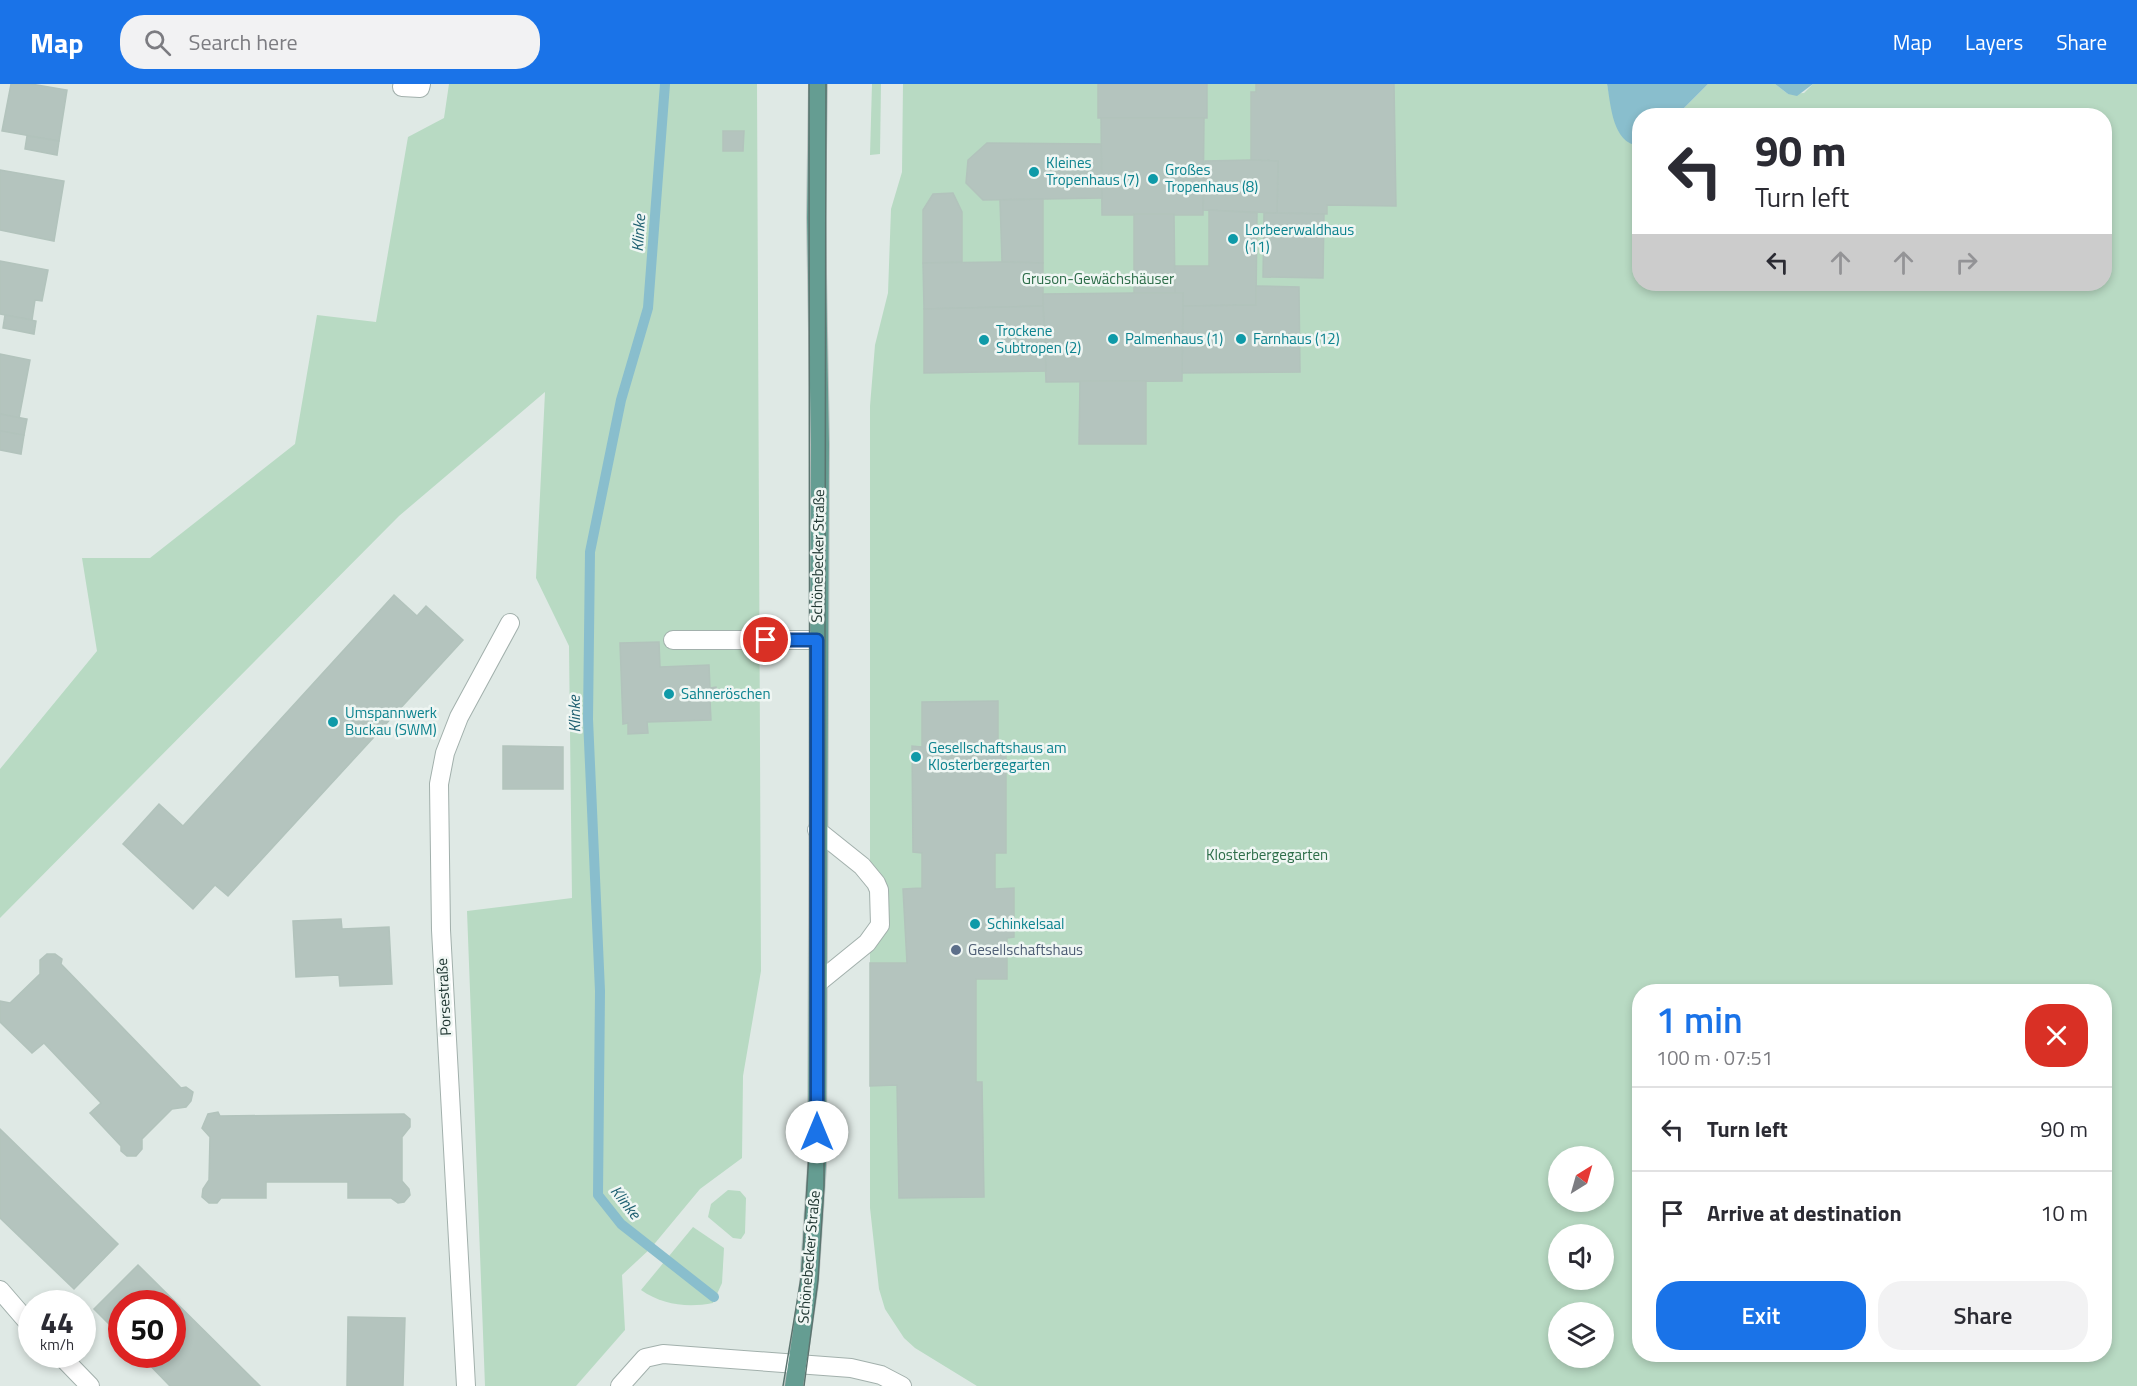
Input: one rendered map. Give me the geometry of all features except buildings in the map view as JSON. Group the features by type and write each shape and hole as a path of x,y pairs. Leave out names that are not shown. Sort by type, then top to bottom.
{"main road":[{"name":"Schönebecker Straße","path":"794,1386 814,1228 819,982 817,640 820,444 816,218 818,84"}],"street":[{"path":"402,87 420,88 421,84"},
{"name":"Porsestraße","path":"466,1386 441,930 439,784 445,753 459,717 510,623"},
{"path":"673,640 817,640"},
{"path":"817,830 862,866 876,883 879,890 880,925 867,943 819,982"},
{"path":"0,1290 18,1311"},
{"path":"620,1386 645,1358 659,1354 866,1370 902,1386"},
{"path":"73,1368 90,1386"}],"green space":[{"path":"449,84 757,84 761,971 743,1076 742,1158 700,1189 651,1248 622,1275 625,1330 576,1386 485,1386 467,911 572,898 569,646 536,578 545,392 399,516 0,918 0,769 97,651 82,558 150,558 295,444 317,315 376,322 408,137 444,118"},
{"path":"872,84 881,84 880,154 870,155"},
{"name":"Klosterbergegarten","path":"903,84 1607,84 1614,116 1632,143 1632,291 2112,291 2112,108 1684,108 1708,84 1775,84 1788,94 1804,93 1813,84 2137,84 2137,1386 977,1386 915,1348 904,1338 885,1309 879,1289 870,1208 870,406 875,345 888,293 891,209 902,172"},
{"path":"728,1190 740,1191 746,1198 745,1233 741,1239 733,1238 708,1217 711,1204"},
{"path":"693,1227 724,1248 722,1283 713,1303 676,1304 658,1299 641,1290"}],"water":[{"path":"1607,84 1708,84 1684,108 1632,108 1632,144 1623,138 1618,131"},
{"path":"1775,84 1813,84 1797,96 1788,94"}],"waterway":[{"name":"Klinke","path":"665,84 648,308 621,400 590,552 588,719 600,991 598,1195 621,1224 714,1297"}],"tram line":[{"path":"783,1386 802,1272 810,1135 809,84"},
{"path":"804,1386 818,1280 824,1186 826,84"}],"place":[{"name":"Kleines Tropenhaus (7)","path":"1034,172"},
{"name":"Großes Tropenhaus (8)","path":"1153,179"},
{"name":"Lorbeerwaldhaus (11)","path":"1233,239"},
{"name":"Palmenhaus (1)","path":"1113,339"},
{"name":"Farnhaus (12)","path":"1241,339"},
{"name":"Trockene Subtropen (2)","path":"984,340"},
{"name":"Sahneröschen","path":"669,694"},
{"name":"Umspannwerk Buckau (SWM)","path":"333,722"},
{"name":"Gesellschaftshaus am Klosterbergegarten","path":"916,757"},
{"name":"Schinkelsaal","path":"975,924"},
{"name":"Gesellschaftshaus","path":"956,950"}],"route":[{"path":"766,640 817,640 819,982 817,1132"}],"park label":[{"name":"Gruson-Gewächshäuser","path":"1098,279"}]}
